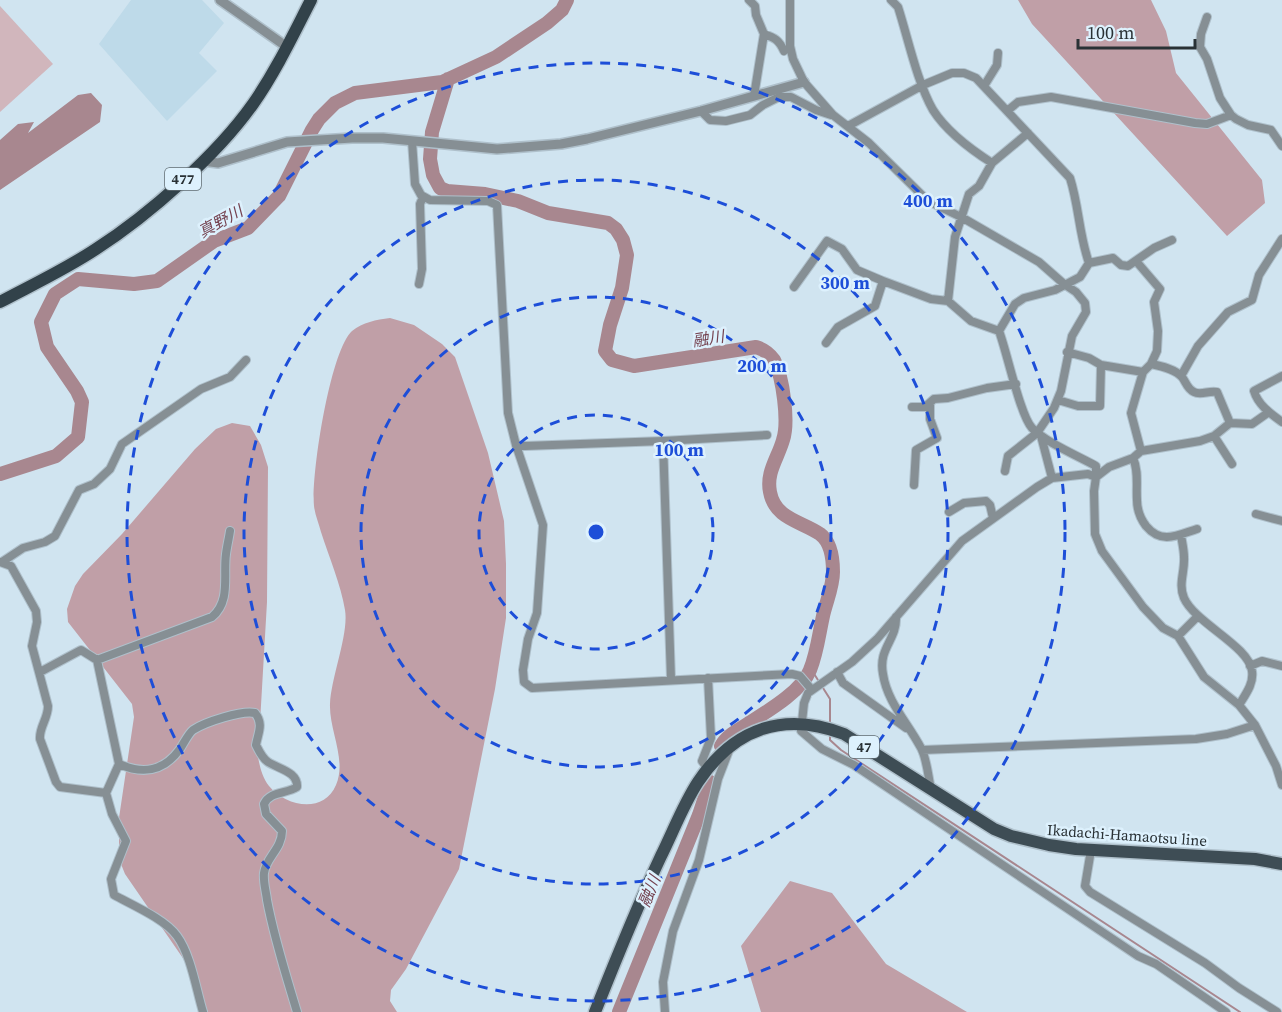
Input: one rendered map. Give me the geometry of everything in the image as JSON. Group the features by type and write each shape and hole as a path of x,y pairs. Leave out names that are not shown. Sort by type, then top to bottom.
{"highway":[{"name":"477","path":"0,302 96,249 152,207 203,160 230,133 254,103 311,0"}],"main road":[{"name":"Ikadachi-Hamaotsu line","path":"596,1012 633,915 697,783 731,747 750,734 778,724 801,723 823,726 844,734 994,829 1011,836 1048,846 1255,859 1282,864"}],"street":[{"path":"220,0 287,47"},
{"path":"749,0 754,6 764,34 754,96"},
{"path":"790,0 790,46 793,59 804,82 833,115 869,143 928,201 1039,261 1076,292 1084,303 1086,312 1072,336 1058,400 1039,435 1008,456 1005,471"},
{"path":"891,0 898,8 933,109 944,124 974,151 992,163"},
{"path":"1207,18 1200,47 1207,59 1220,98 1231,115 1248,125 1271,130 1282,146"},
{"path":"764,34 775,38 783,51"},
{"path":"984,86 997,65 998,53"},
{"path":"848,126 923,85 952,73 964,73 976,78 1070,178 1083,246 1089,262"},
{"path":"203,160 218,163 287,142 352,138 497,148 530,148 587,139 804,82"},
{"path":"700,111 710,120 726,121 750,115 779,97 791,97 816,110 833,115"},
{"path":"1007,111 1018,102 1034,98 1051,98 1207,124 1231,115"},
{"path":"948,301 955,237 969,194 979,186 992,163 1028,133"},
{"path":"412,141 415,184 423,197 430,200 488,201 497,205 508,413 516,445 543,525 537,613 528,639 523,670 524,682 532,688 792,674 800,675 812,690"},
{"path":"419,284 422,268 420,204 423,197"},
{"path":"1181,376 1198,346 1228,312 1252,300 1259,275 1282,239"},
{"path":"1172,240 1154,248 1128,266 1121,265 1113,258 1089,262 1080,277 1055,290 1024,298 1015,304 999,331 1023,412 1030,426 1039,435 1096,466 1095,534 1102,551 1143,607 1163,628 1178,636 1204,676 1239,705 1255,725 1276,766 1282,785"},
{"path":"794,286 827,241 842,249 857,270 931,299 948,301 972,321 999,331"},
{"path":"1136,261 1160,290 1154,302 1158,331 1157,351 1151,364 1143,372 1131,413 1141,451"},
{"path":"826,343 838,327 875,306 883,281"},
{"path":"1067,352 1089,358 1101,365 1143,372"},
{"path":"1,562 23,548 45,542 55,536 79,490 94,484 110,469 122,444 201,389 230,377 246,360"},
{"path":"1151,364 1164,367 1181,376 1191,391 1199,394 1212,390 1217,392 1230,423"},
{"path":"1058,400 1078,406 1100,406 1101,365"},
{"path":"1282,376 1254,391 1256,397 1269,412 1282,422"},
{"path":"912,407 925,406 934,399 1016,384"},
{"path":"914,485 916,450 937,438 930,419 930,403"},
{"path":"1096,477 1109,467 1133,458 1141,451 1200,441 1214,436 1230,423 1252,424 1269,412"},
{"path":"516,445 663,441 767,435"},
{"path":"1039,435 1052,478"},
{"path":"1214,436 1232,464"},
{"path":"663,441 671,680"},
{"path":"1133,458 1137,467 1137,503 1140,516 1156,536 1168,538 1197,529"},
{"path":"1096,477 1088,474 1052,478 962,541 877,639 852,662 808,693 804,703 801,731 822,749 854,765 1138,956 1156,964 1226,1012"},
{"path":"949,512 964,503 986,501 990,505 993,518"},
{"path":"1256,514 1282,521"},
{"path":"97,660 212,617 219,611 225,599 226,555 230,531"},
{"path":"1181,535 1185,559 1181,582 1183,596 1191,610 1227,638 1252,671 1250,687 1239,705"},
{"path":"1,562 10,566 36,611 37,621 32,646 48,706 48,715 40,732 40,739 56,782 60,787 106,793"},
{"path":"1178,636 1198,616"},
{"path":"896,617 897,628 881,660 883,676 890,698 922,750 931,789"},
{"path":"40,672 81,650 97,660 119,764 106,793 112,814 126,841 111,879 114,895 153,917 177,936 191,969 203,1012"},
{"path":"1250,666 1262,661 1282,666"},
{"path":"837,672 843,683 910,731"},
{"path":"708,678 711,738 702,761 708,769"},
{"path":"119,764 138,770 161,766 168,763 192,731 240,712 255,713 260,719 256,745 261,755 266,761 294,776 297,781 297,787 270,796 264,804 266,814 282,831 279,848 264,871 264,883 272,929 297,1012"},
{"path":"922,750 1196,739 1227,734 1255,725"},
{"path":"665,1012 663,982 673,931 699,860 718,779 731,747"},
{"path":"1091,850 1085,886 1090,892 1205,963 1277,1012"}],"shaded area":[{"path":"131,0 202,0 224,23 199,53 217,71 167,121 99,44"},
{"path":"1018,0 1151,0 1166,31 1176,73 1262,180 1265,203 1227,236 1032,24"},
{"path":"0,6 53,64 0,112"},
{"path":"91,93 102,105 100,122 0,190 0,140 18,124 34,122 28,133 78,95"},
{"path":"390,318 414,325 442,344 455,357 488,453 504,521 506,618 495,689 459,869 406,969 391,990 390,1001 397,1012 208,1012 189,967 125,874 119,859 119,818 134,717 132,704 68,622 67,609 75,586 83,574 122,534 195,449 216,429 232,423 250,426 261,445 268,467 267,602 258,757 267,783 285,799 295,803 314,804 330,794 336,785 340,765 330,714 331,693 346,620 341,591 315,509 314,490 319,442 336,362 344,343 352,331 361,325"},
{"path":"790,881 832,893 886,964 967,1012 761,1012 741,946"}],"waterway":[{"name":"真野川","path":"0,474 56,456 78,437 82,402 47,347 41,322 55,294 78,279 134,284 157,281 214,241 248,228 279,196 312,130 319,119 335,103 355,93 442,82 496,57 547,23 562,10 567,0"},
{"name":"融川","path":"448,79 432,132 430,159 433,175 440,188 447,191 485,194 518,201 548,213 608,223 616,229 623,240 627,255 622,288 610,325 605,351 612,360 634,366 756,347 774,360 784,400 785,432 771,472 770,492 777,508 783,514 824,537 831,552 833,578 814,657 806,678 784,700 733,733 721,746"},
{"path":"811,669 830,699 830,726"},
{"path":"830,734 830,740 841,750 1240,1012"},
{"name":"融川","path":"619,1012 699,815 710,782"}]}
